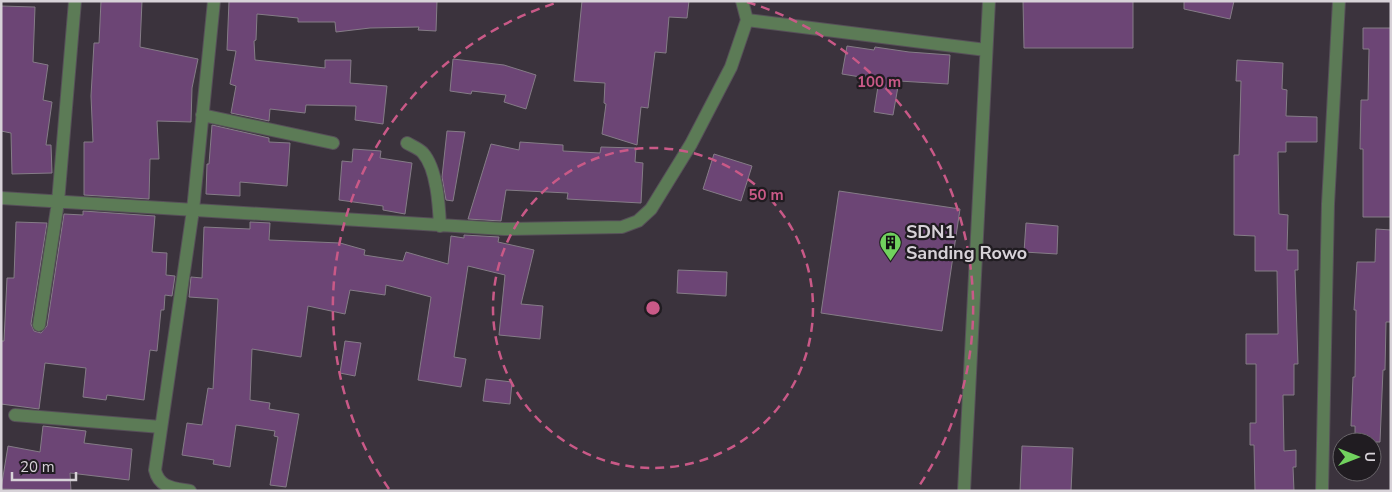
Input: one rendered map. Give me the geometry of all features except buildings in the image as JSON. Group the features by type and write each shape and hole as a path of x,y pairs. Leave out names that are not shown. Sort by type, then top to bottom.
{"street":[{"path":"39,325 58,202 76,1"},
{"path":"190,491 167,486 160,482 155,470 193,210 214,1"},
{"path":"1,198 504,230 622,227 638,221 650,209 691,144 731,67 747,20 742,1"},
{"path":"964,491 989,1"},
{"path":"1322,491 1328,204 1339,1"},
{"path":"747,20 986,50"},
{"path":"202,115 333,143"},
{"path":"407,143 423,152 430,165 439,209 440,226"},
{"path":"15,415 161,428"}],"place":[{"name":"SDN1 Sanding Rowo","path":"890,261"}]}
